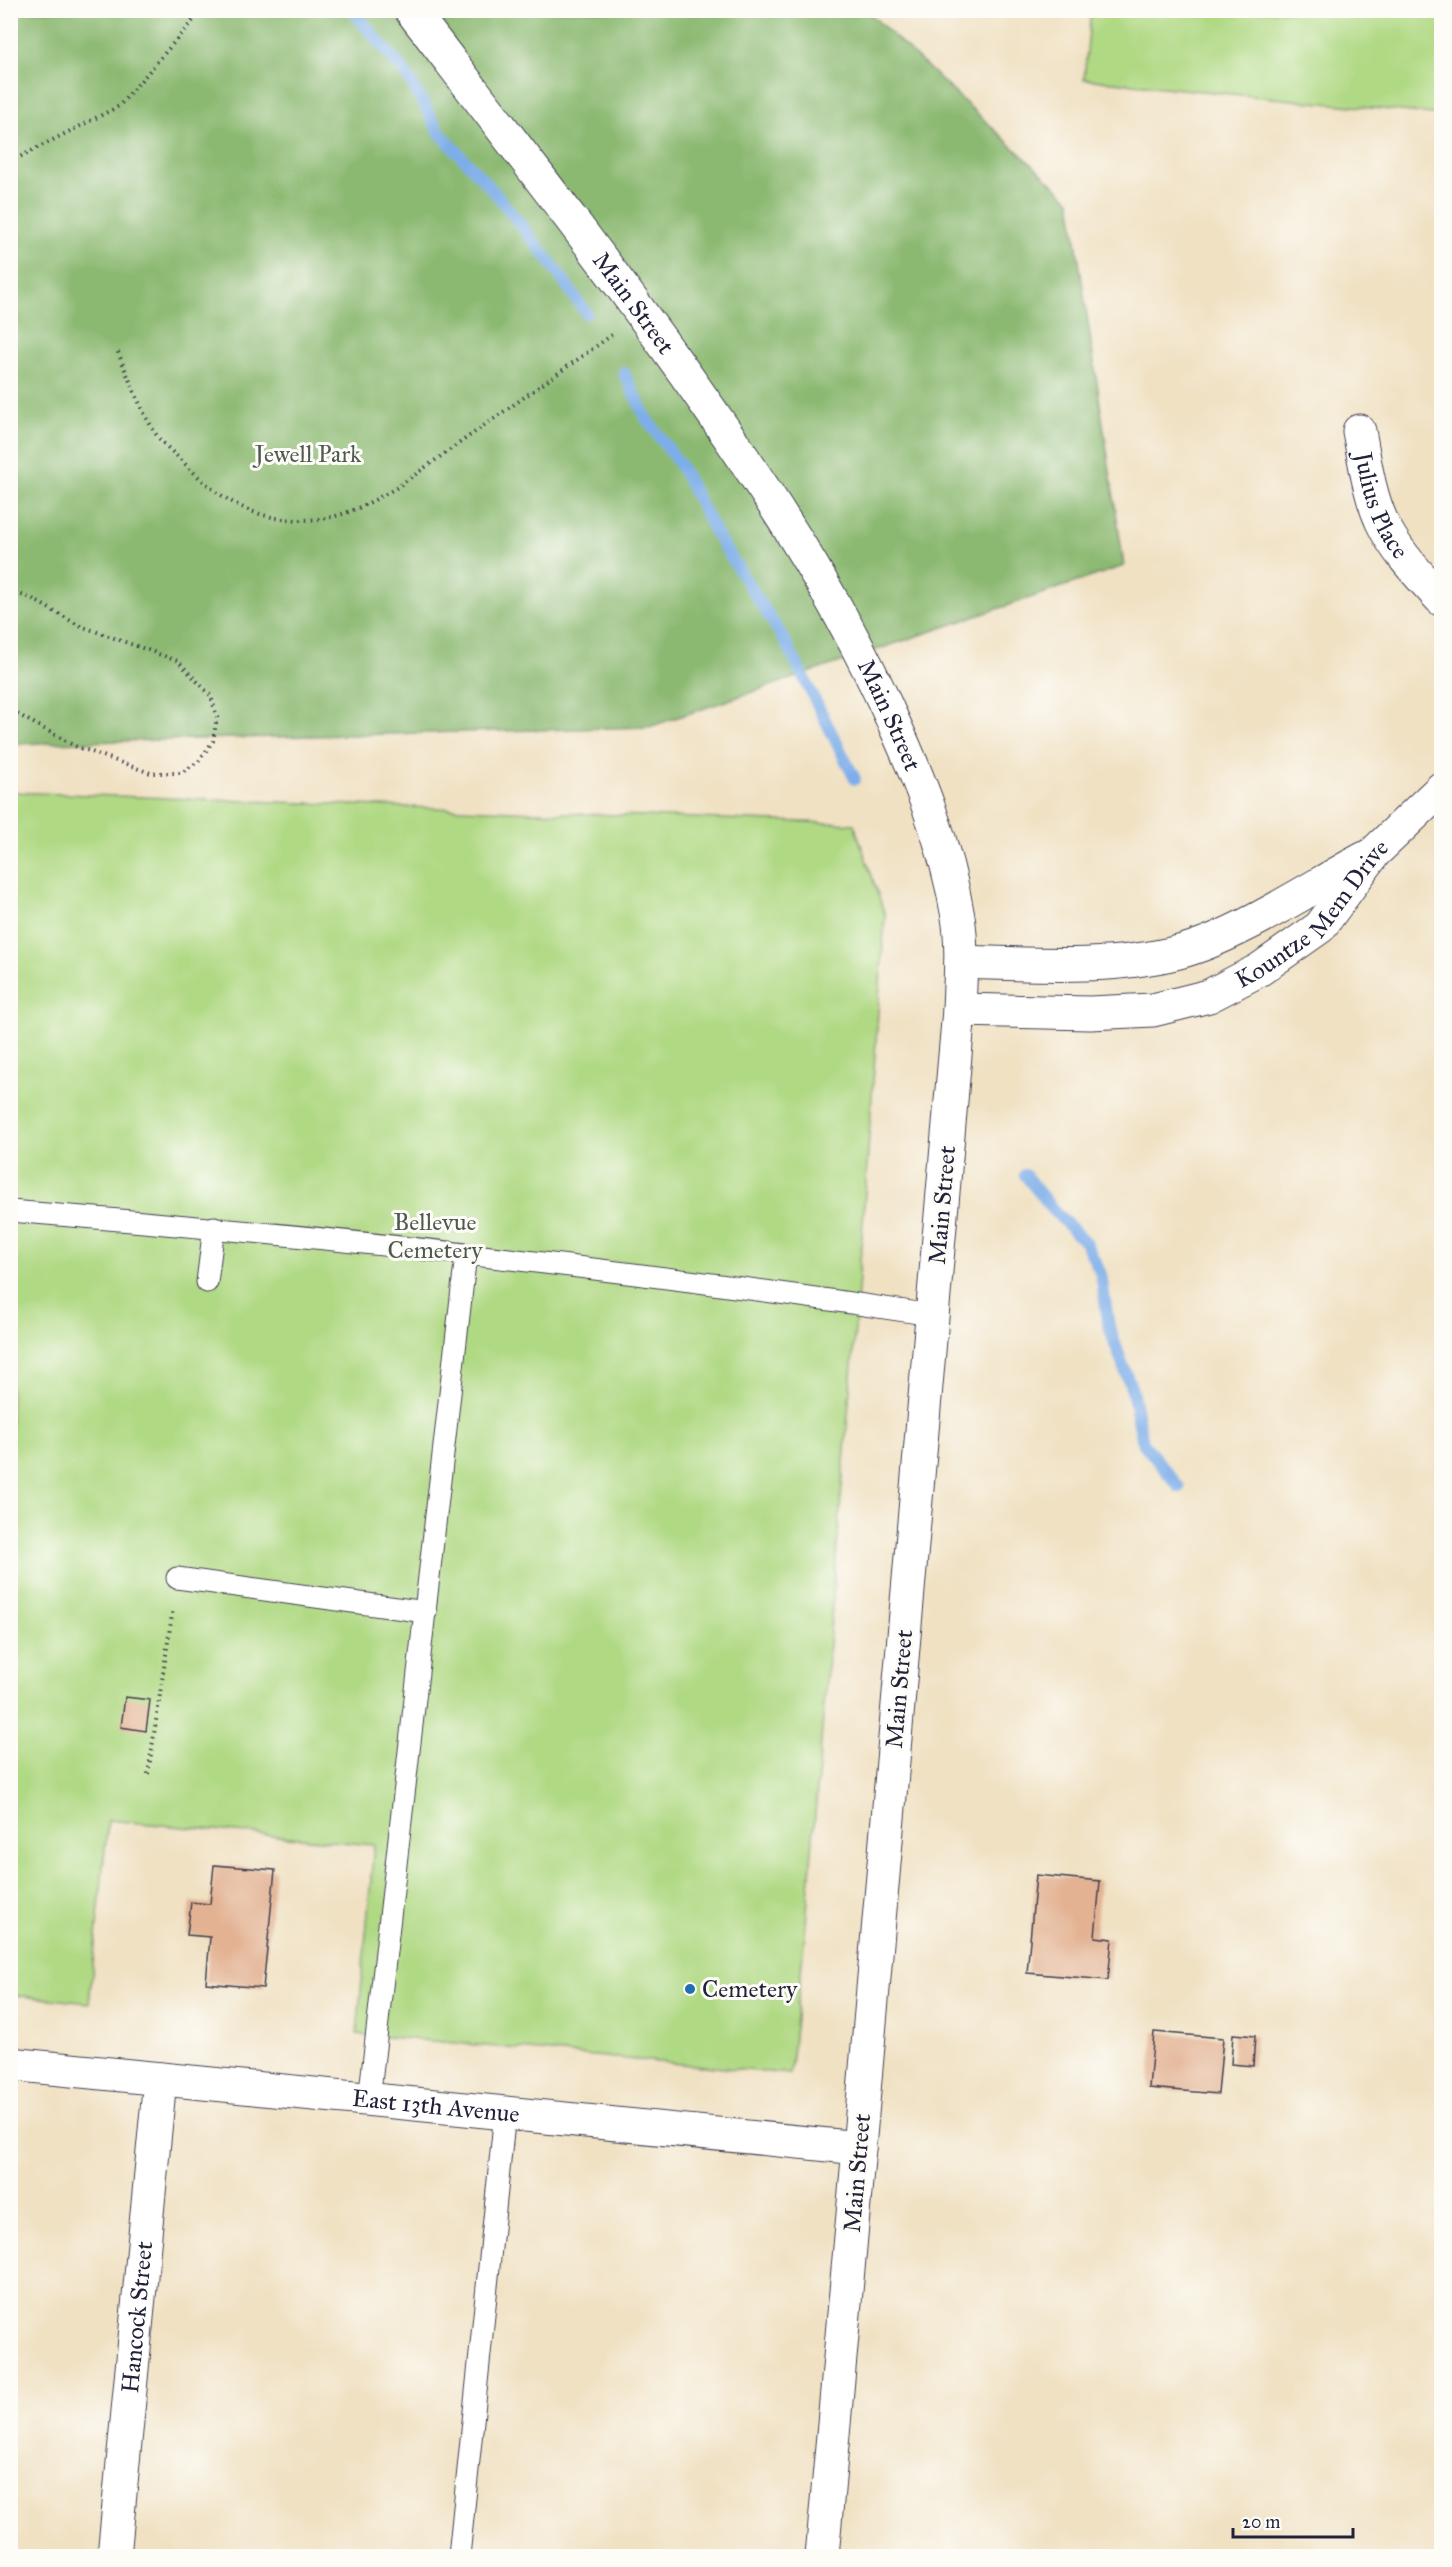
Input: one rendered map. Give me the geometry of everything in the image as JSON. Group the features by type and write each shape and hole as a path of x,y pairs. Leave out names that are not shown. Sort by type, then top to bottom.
{"street":[{"name":"Main Street","path":"411,10 643,315 751,467 790,528 862,653 902,740 946,860 958,919 961,962 959,1010 822,2556"},
{"name":"Julius Place","path":"1359,431 1370,489 1383,522 1404,557 1442,600"},
{"path":"1375,852 1442,788"},
{"name":"Kountze Mem Drive","path":"961,962 1074,965 1137,961 1181,951 1230,931 1375,852"},
{"name":"Kountze Mem Drive","path":"959,1010 1089,1013 1153,1010 1209,996 1259,970 1320,927 1375,852"},
{"name":"East 13th Avenue","path":"10,2064 859,2148"},
{"name":"Hancock Street","path":"114,2556 160,2079"}],"lane":[{"path":"10,1211 214,1227 466,1254 932,1315"},
{"path":"207,1282 214,1227"},
{"path":"369,2100 466,1254"},
{"path":"177,1578 426,1612"},
{"path":"459,2556 505,2113"}],"path":[{"path":"10,162 119,106 202,10"},
{"path":"118,352 135,396 155,434 223,498 253,514 281,520 322,519 362,506 396,488 581,354 643,315"},
{"path":"10,591 30,598 78,625 178,661 211,696 218,717 213,741 199,761 181,773 150,773 75,746 10,710"},
{"path":"148,1774 174,1604"}],"green space":[{"name":"Jewell Park","path":"10,11 867,11 1070,200 1124,566 649,727 11,744"},
{"path":"1091,11 1441,11 1441,115 1084,79"},
{"name":"Bellevue Cemetery","path":"11,792 854,824 885,915 857,1304 806,1923 790,2074 357,2034 374,1845 108,1820 89,2003 11,1995"}],"building":[{"path":"125,1697 150,1700 146,1731 121,1727"},
{"path":"214,1865 275,1870 263,1988 206,1983 210,1937 187,1935 191,1902 210,1904"},
{"path":"1036,1875 1100,1881 1095,1937 1112,1939 1108,1980 1027,1973"},
{"path":"1154,2032 1223,2038 1218,2094 1149,2088"},
{"path":"1233,2034 1255,2036 1253,2066 1231,2064"}],"waterway":[{"path":"352,10 407,75 440,133 497,195 551,263 586,313"},
{"path":"624,373 646,418 680,465 716,534 785,641 855,779"},
{"path":"1025,1175 1055,1212 1086,1243 1101,1274 1109,1327 1132,1390 1143,1443 1179,1487"}],"place":[{"name":"Cemetery","path":"690,1989"}]}
